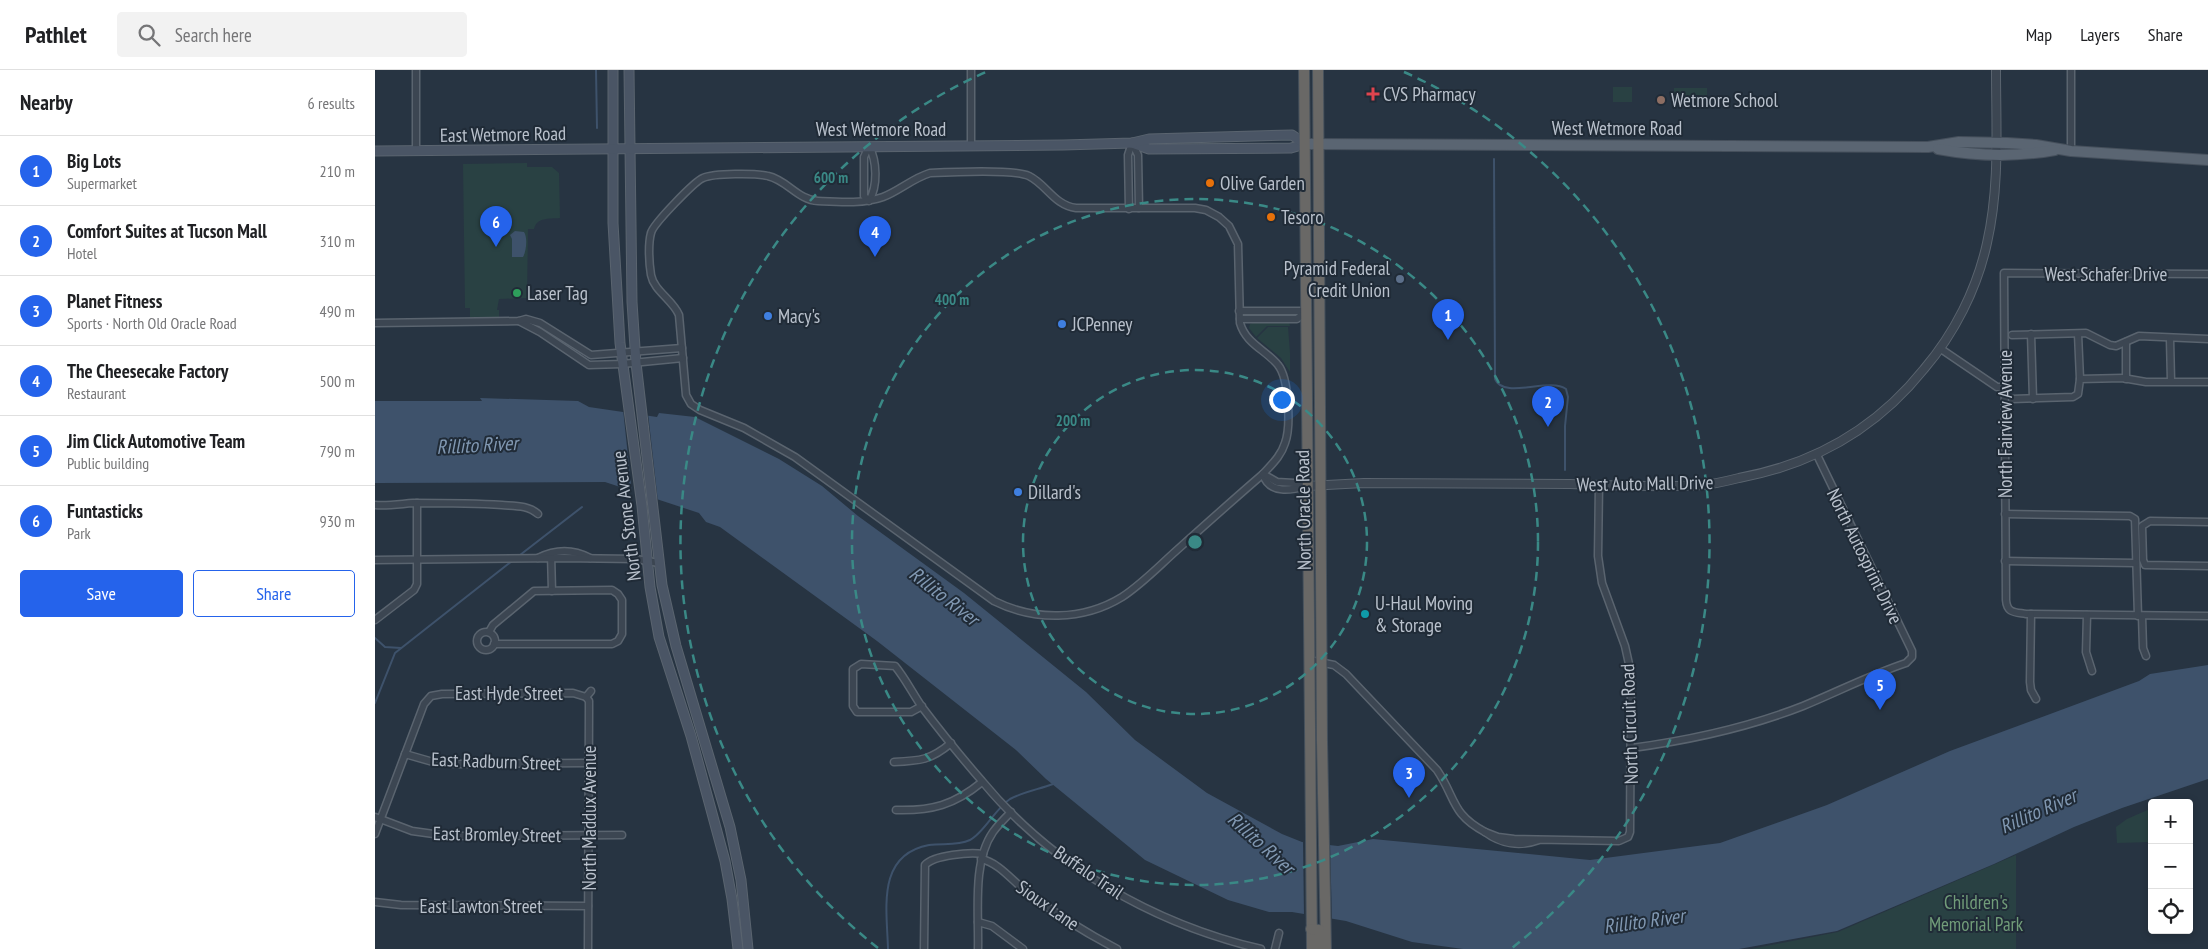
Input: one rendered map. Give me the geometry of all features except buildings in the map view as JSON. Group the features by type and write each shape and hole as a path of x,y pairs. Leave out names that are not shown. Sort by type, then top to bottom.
{"highway":[{"name":"North Oracle Road","path":"1304,70 1312,949"},
{"name":"North Oracle Road","path":"1318,70 1326,949"},
{"path":"1309,738 1316,750 1318,806 1324,810"},
{"path":"1311,925 1319,930 1319,949"}],"main road":[{"name":"North Stone Avenue","path":"613,70 614,242 621,352 642,506 647,560 659,636 691,736 725,861 738,949"},
{"name":"North Stone Avenue","path":"629,70 631,274 635,350 659,563 665,604 676,646 731,828 741,880 748,949"},
{"name":"West Wetmore Road","path":"631,149 1132,143 1149,139 1292,135 1305,144 1928,147 1959,142 1997,142 2036,145 2066,150 2208,160"},
{"name":"West Wetmore Road","path":"1928,147 1959,153 1997,154 2033,154 2066,150"},
{"name":"East Wetmore Road","path":"375,151 631,149"}],"street":[{"path":"416,151 417,70"},
{"path":"971,70 971,146"},
{"path":"1996,70 1997,154"},
{"path":"2066,150 2071,70"},
{"path":"1132,143 1138,155 1139,208"},
{"path":"1129,209 1128,155 1132,143"},
{"path":"869,146 865,157 864,196 869,201"},
{"path":"869,146 874,156 874,192 869,201"},
{"name":"West Auto Mall Drive","path":"1263,474 1268,484 1276,489 1294,489 1321,484 1371,483 1705,485 1761,474 1817,455 1853,435 1887,409 1913,383 1941,349 1963,309 1987,245 1997,185 1997,154"},
{"path":"930,173 1013,173 1031,177 1059,202 1071,208 1139,208 1201,209 1215,214 1232,231 1238,247 1240,319 1245,335 1280,367 1287,385 1287,432 1285,443 1278,458 1263,474 1146,579 1122,597 1096,609 1068,616 1031,614 1013,609 987,597 808,466 770,442 731,422 697,408 686,395 680,320 677,310 652,277 651,237 655,225 698,181 712,176 767,176 778,180 809,200 869,201 894,192 921,175 930,173"},
{"name":"West Schafer Drive","path":"2004,273 2208,274"},
{"name":"North Fairview Avenue","path":"2004,273 2005,600 2011,612 2031,614"},
{"path":"1239,311 1306,311"},
{"path":"1240,319 1297,318 1306,311"},
{"path":"375,323 519,321 526,319 540,322 591,355 635,350 682,348"},
{"path":"519,321 540,332 589,365 683,358"},
{"path":"2012,334 2091,334 2110,345 2116,346 2139,336 2171,339 2208,339"},
{"path":"2031,334 2033,399"},
{"path":"2013,399 2073,397 2078,394 2080,379 2078,334"},
{"path":"2171,339 2171,381"},
{"path":"2125,379 2126,342"},
{"path":"1941,349 1997,387 2004,387"},
{"path":"2080,379 2208,382"},
{"name":"North Autosprint Drive","path":"1632,748 1677,742 1737,729 1804,706 1906,663 1912,657 1912,651 1817,455"},
{"name":"North Circuit Road","path":"1323,662 1334,665 1346,674 1437,770 1446,782 1455,806 1463,818 1485,832 1498,837 1539,840 1619,841 1628,837 1630,832 1632,748 1631,672 1625,646 1602,583 1598,556 1599,485"},
{"path":"375,505 471,503 532,509 538,514"},
{"path":"375,620 413,590 417,584 417,504"},
{"path":"2005,514 2130,516 2135,519 2140,616 2143,648 2146,656"},
{"path":"2208,522 2150,521 2142,526 2143,560 2145,565 2208,566"},
{"path":"375,560 534,558 578,552 591,559 647,560 659,563"},
{"path":"551,555 552,590"},
{"path":"2005,561 2136,563"},
{"path":"612,590 622,600 622,634 618,641 612,644 494,644 486,650 478,646 477,640 479,634 489,632 493,625 534,591 612,590"},
{"path":"2035,699 2030,682 2031,614 2208,616"},
{"path":"2087,615 2087,652 2092,672"},
{"path":"489,632 494,637 494,644"},
{"path":"1309,660 1323,662"},
{"name":"Buffalo Trail","path":"922,706 914,711 905,712 857,712 853,706 853,669 861,664 895,666 922,706 982,782 1009,811 1066,860 1128,899 1192,928 1261,949"},
{"path":"586,697 591,691"},
{"name":"East Hyde Street","path":"405,754 424,704 431,696 443,694 573,693 586,697"},
{"name":"North Maddux Avenue","path":"586,697 589,705 588,949"},
{"path":"894,762 925,760 940,753 951,743"},
{"path":"375,834 378,818 405,754"},
{"name":"East Radburn Street","path":"405,754 433,762 457,764 589,763"},
{"path":"896,810 923,810 947,804 967,794 982,782"},
{"path":"978,949 982,856 992,833 1009,811"},
{"name":"East Bromley Street","path":"378,818 412,830 448,836 622,835"},
{"path":"924,949 925,865 933,859 972,852 982,856"},
{"name":"Sioux Lane","path":"982,856 1028,893 1070,922 1117,949"},
{"name":"East Lawton Street","path":"375,902 401,905 588,906"},
{"path":"979,922 992,926 1023,949"},
{"path":"1275,949 1279,933"}],"green space":[{"path":"1613,87 1632,87 1632,102 1613,102"},
{"path":"1674,88 1707,88 1707,103 1674,102"},
{"path":"527,163 527,167 552,167 559,173 560,218 538,222 534,229 528,229 527,298 499,299 497,310 499,310 499,317 470,317 470,308 465,308 463,164"},
{"path":"1256,322 1289,322 1290,326 1267,326 1256,337 1249,328 1250,324"},
{"path":"1268,327 1288,327 1290,372 1281,358 1257,338"},
{"path":"2148,810 2148,842 2117,843 2116,827 2127,819"},
{"name":"Children's Memorial Park","path":"2016,855 2016,949 1751,949 1838,932"}],"water":[{"path":"515,231 524,232 526,238 523,257 512,257 512,239 510,235"},
{"name":"Rillito River","path":"480,398 578,401 589,407 657,417 659,413 695,417 779,459 822,486 858,516 964,593 1086,692 1135,740 1207,793 1282,834 1302,842 1338,846 1373,839 1590,860 1720,843 1827,805 1950,751 2139,681 2150,674 2208,665 2208,779 2122,808 2074,827 1994,864 1837,931 1739,949 1463,949 1412,942 1346,921 1292,912 1269,912 1228,900 1145,860 1046,779 1016,750 877,641 720,527 706,522 699,513 605,482 375,483 375,401 482,401"}],"pier":[{"path":"623,409 648,413 658,502 632,494"},
{"path":"1303,840 1330,843 1332,921 1304,917"}],"waterway":[{"path":"596,70 597,128"},
{"path":"1494,159 1495,379 1500,385 1508,388 1549,385 1566,389 1568,397 1565,426 1565,470"},
{"path":"520,555 582,507"},
{"path":"375,703 395,653 512,561"},
{"path":"375,638 385,647 401,648"},
{"path":"888,949 888,886 892,872 900,860 912,851 929,845 955,844 970,840 980,832 1010,799 1053,784"}],"place":[{"name":"CVS Pharmacy","path":"1373,94"},
{"name":"Wetmore School","path":"1661,100"},
{"name":"Olive Garden","path":"1210,183"},
{"name":"Tesoro","path":"1271,217"},
{"name":"Funtasticks","path":"496,247"},
{"name":"The Cheesecake Factory","path":"875,257"},
{"name":"Pyramid Federal Credit Union","path":"1400,279"},
{"name":"Laser Tag","path":"517,293"},
{"name":"Macy's","path":"768,316"},
{"name":"JCPenney","path":"1062,324"},
{"name":"Big Lots","path":"1448,340"},
{"name":"Comfort Suites at Tucson Mall","path":"1548,427"},
{"name":"Dillard's","path":"1018,492"},
{"name":"U-Haul Moving & Storage","path":"1365,614"},
{"name":"Jim Click Automotive Team","path":"1880,710"},
{"name":"Planet Fitness","path":"1409,798"}]}
